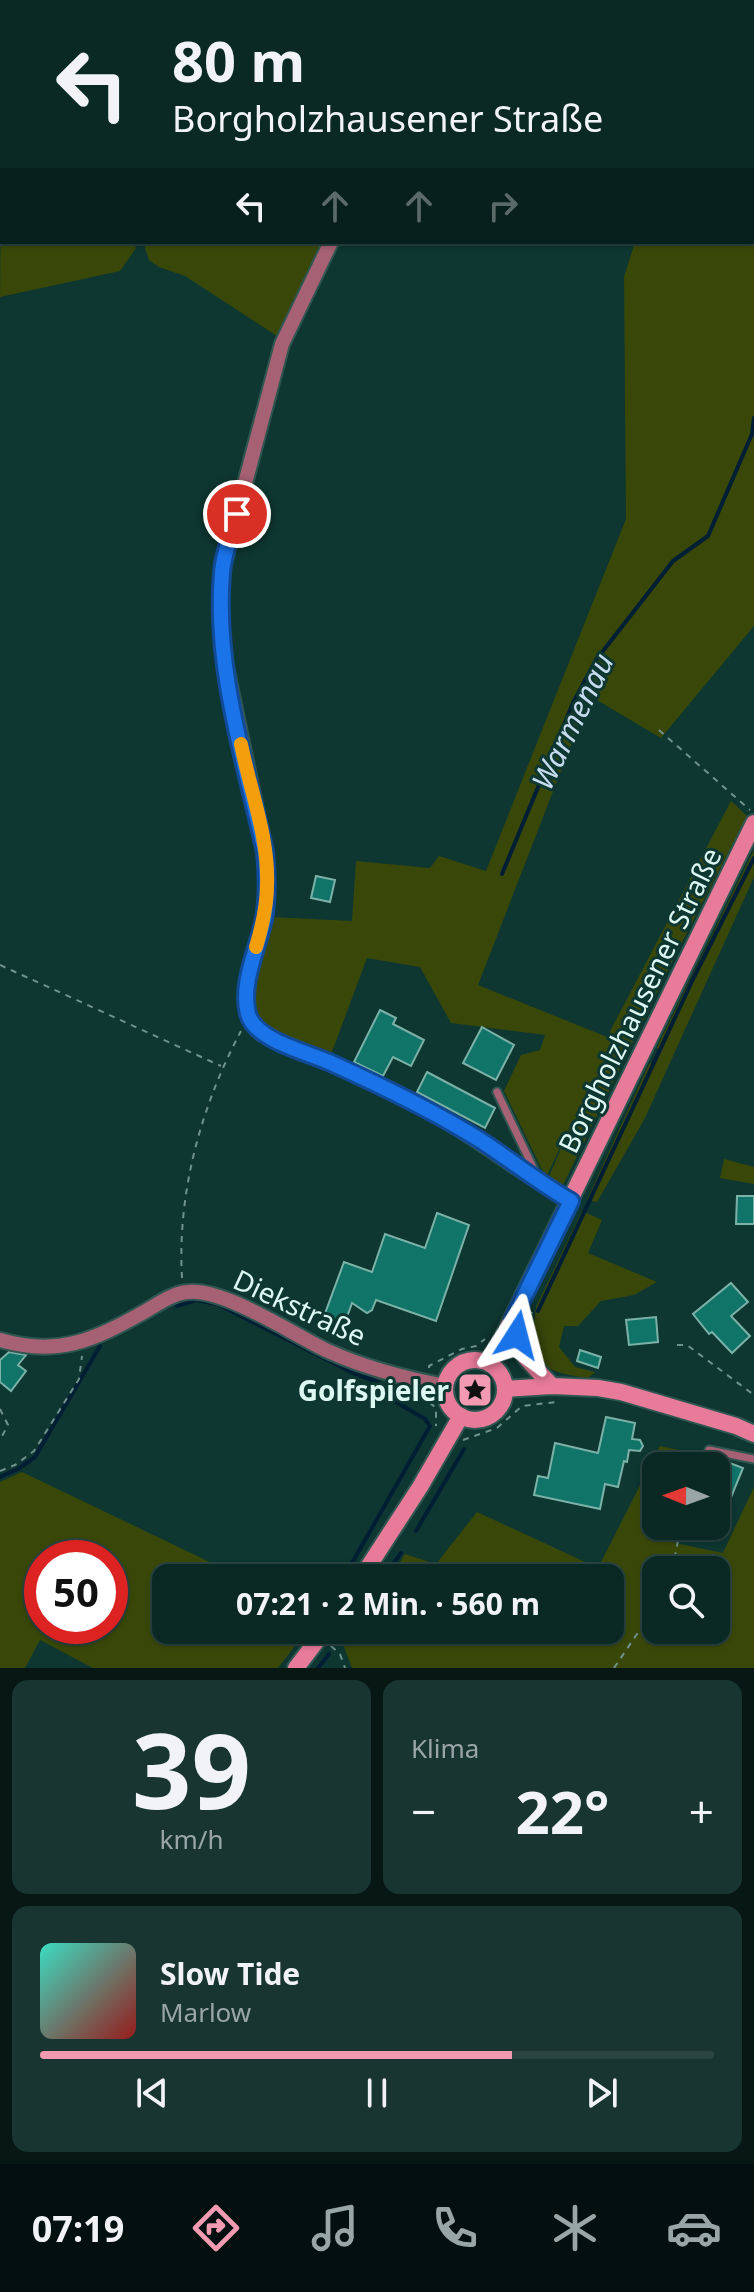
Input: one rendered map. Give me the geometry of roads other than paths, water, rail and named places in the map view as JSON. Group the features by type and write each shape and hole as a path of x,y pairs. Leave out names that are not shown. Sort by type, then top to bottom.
{"main road":[{"name":"Borgholzhausener Straße","path":"490,1364 678,973 754,823"},
{"path":"513,1319 526,1358 552,1386"},
{"path":"471,1360 490,1364 497,1370 505,1389 501,1404 491,1415 476,1420 461,1416 448,1404 445,1386 448,1376 461,1363 471,1360"},
{"path":"505,1389 552,1386 621,1392 754,1434"},
{"path":"371,1564 461,1416"},
{"path":"296,1668 315,1644"}],"street":[{"name":"Borgholzhausener Straße","path":"330,244 282,344 222,570 220,613 224,657 265,852 267,884 264,916 246,999 250,1022 262,1034 426,1109 480,1140 541,1184 571,1201"},
{"name":"Diekstraße","path":"0,1340 44,1348 81,1343 185,1292 221,1296 329,1351 369,1367 445,1386"}],"lane":[{"path":"497,1092 541,1184"},
{"path":"709,1450 754,1459"}],"waterway":[{"name":"Warmenau","path":"502,874 573,703 596,660 673,561 708,536 752,434 754,418"},
{"path":"538,1311 694,977 754,858"},
{"path":"177,1306 196,1300 217,1304 353,1373 378,1382 379,1392 425,1419 430,1426 351,1564"},
{"path":"0,1477 35,1457 100,1346"},
{"path":"416,1531 464,1449"},
{"path":"393,1564 401,1553"},
{"path":"318,1668 329,1654"}],"place":[{"name":"Golfspieler","path":"475,1390"}]}
